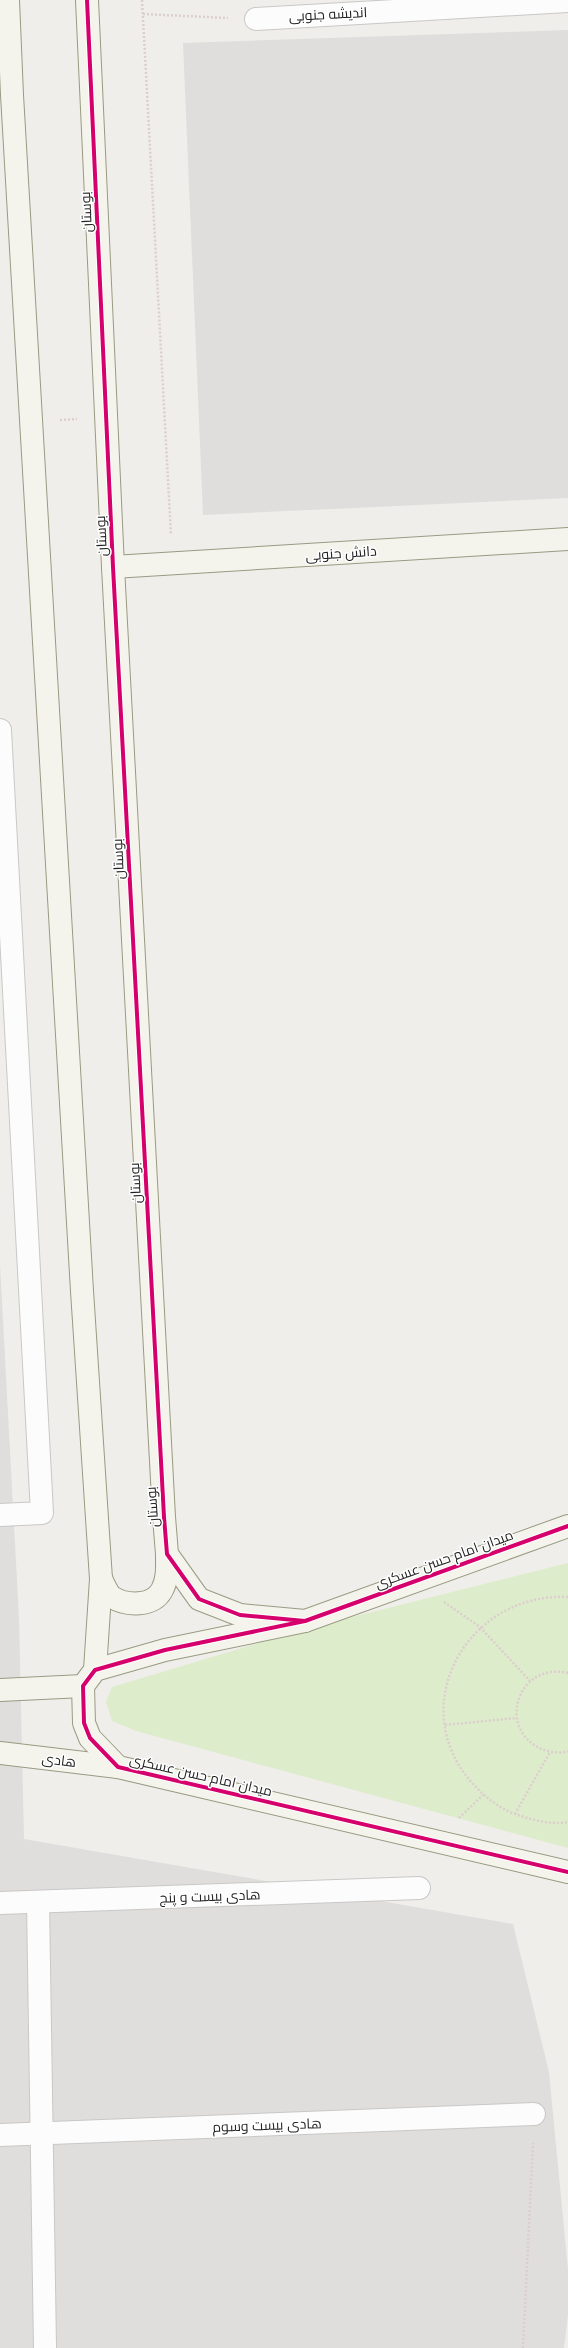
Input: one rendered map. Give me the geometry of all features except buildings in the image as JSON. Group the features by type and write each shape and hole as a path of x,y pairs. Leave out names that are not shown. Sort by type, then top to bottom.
{"street":[{"path":"0,1690 89,1678 101,1579 63,980 12,111 8,0"},
{"name":"بوستان","path":"87,0 113,567 167,1554 167,1576 161,1592 144,1603 127,1604 111,1596 101,1579"},
{"name":"اندیشه جنوبی","path":"256,18 568,1"},
{"name":"دانش جنوبی","path":"113,567 568,539"},
{"path":"0,730 42,1513 0,1515"},
{"name":"میدان امام حسن عسکری","path":"568,1526 305,1621 164,1650 89,1678 84,1723 90,1738 118,1767 568,1872"},
{"path":"167,1554 199,1599 240,1615 305,1621"},
{"name":"هادی","path":"0,1753 118,1767"},
{"name":"هادی بیست و پنج","path":"0,1903 419,1888"},
{"path":"38,1902 45,2348"},
{"name":"هادی بیست وسوم","path":"0,2135 534,2114"}],"path":[{"path":"142,0 172,564"},
{"path":"143,14 256,18"},
{"path":"415,1581 480,1627 530,1681"},
{"path":"568,1597 543,1597 520,1602 498,1612 480,1627 462,1648 450,1672 444,1698 445,1725 452,1751 465,1775 483,1794 506,1811 532,1820 560,1823 568,1822"},
{"path":"568,1672 553,1671 541,1674 530,1681 521,1692 517,1705 516,1718 523,1734 534,1746 550,1752 568,1751"},
{"path":"445,1725 516,1718"},
{"path":"515,1814 550,1752"},
{"path":"523,2348 534,2114"}],"shaded area":[{"path":"568,30 568,498 203,515 183,43"},
{"path":"0,1265 19,1618 24,1839 513,1924 549,2072 568,2270 568,2314 564,2348 0,2348"}],"green space":[{"path":"568,1563 568,1848 136,1731 112,1721 106,1702 112,1687 308,1628"}],"cycle path":[{"path":"87,0 113,567 167,1554 199,1599 240,1615 305,1621"},
{"path":"568,1526 305,1621 165,1650 95,1670 83,1686 84,1723 90,1738 118,1767 568,1872"}]}
